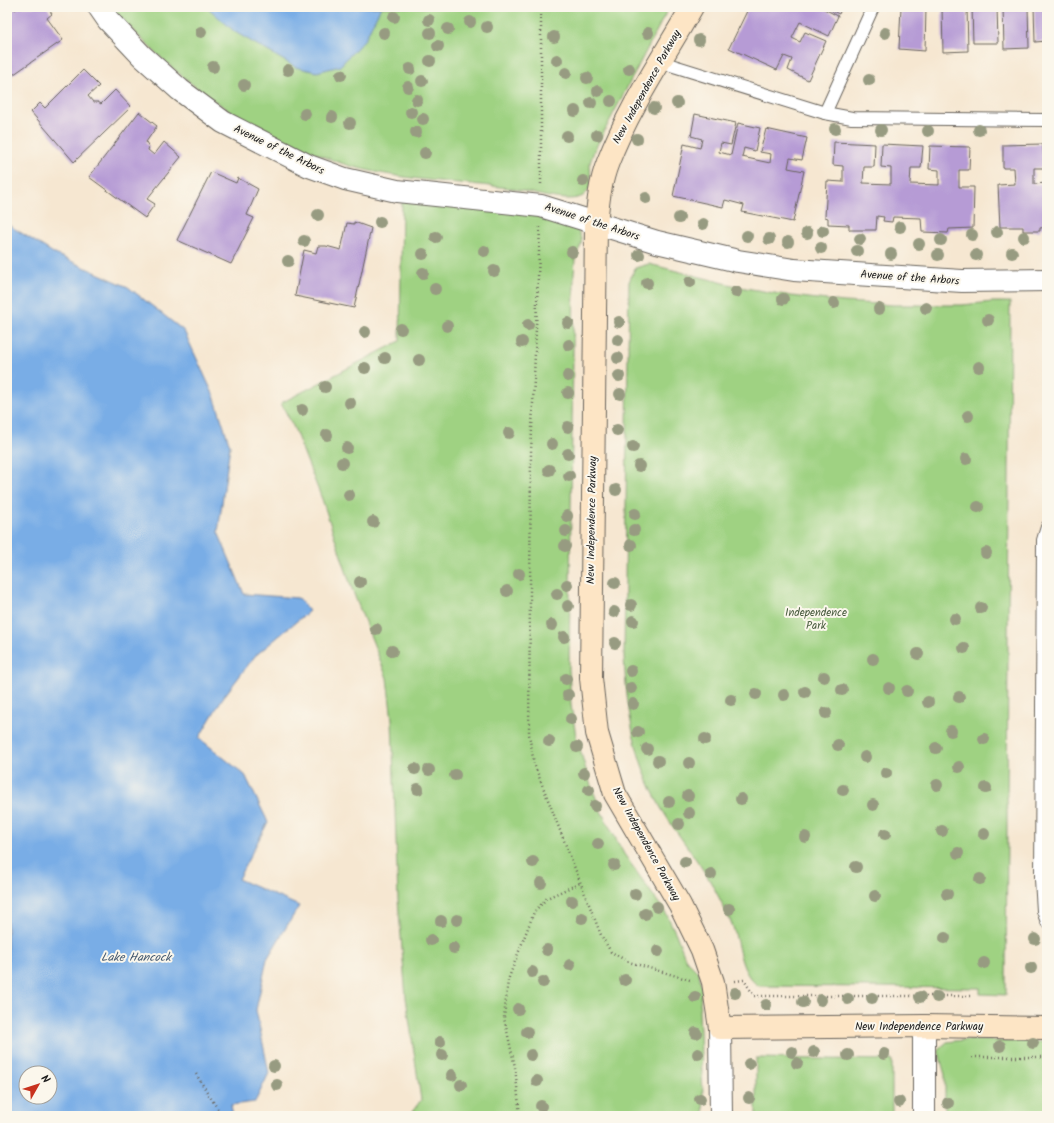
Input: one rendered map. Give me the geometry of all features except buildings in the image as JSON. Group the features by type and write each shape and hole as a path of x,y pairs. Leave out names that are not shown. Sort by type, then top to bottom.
{"street":[{"name":"Avenue of the Arbors","path":"99,7 108,20 142,56 186,95 223,122 309,166 345,179 397,191 541,206 665,244 738,261 794,270 962,281 1047,280"},
{"name":"New Independence Parkway","path":"692,7 627,121 608,162 600,190 596,224 591,678 597,733 615,794 680,905 702,950 713,982 720,1028 720,1116"},
{"name":"New Independence Parkway","path":"720,1028 924,1026 1047,1028"},
{"path":"924,1026 924,1116"}],"lane":[{"path":"825,113 873,7"},
{"path":"661,62 825,113 852,118 1047,120"},
{"path":"1047,527 1043,540 1041,879 1043,911 1047,922"}],"path":[{"path":"541,7 541,206 530,453 529,734 534,764 601,935 611,952 629,962 700,983 744,980 754,996 974,996"},
{"path":"520,1116 515,1067 504,1018 508,980 534,912 547,898 580,883"},
{"path":"972,1057 1047,1057"},
{"path":"196,1074 222,1116"}],"green space":[{"path":"111,7 669,7 594,151 590,163 591,187 583,196 567,199 509,188 417,179 380,173 329,159 310,151 252,124 226,109 202,92 156,53"},
{"path":"402,200 525,212 577,229 582,240 575,258 574,273 569,669 571,705 576,736 589,780 601,811 624,854 667,915 686,960 699,973 702,990 699,1011 704,1116 409,1116 421,1100 406,998 398,900 392,720 387,678 352,589 322,499 294,428 281,403 400,341"},
{"name":"Independence Park","path":"649,264 740,287 791,296 844,302 893,305 962,305 1010,302 1006,995 980,994 980,988 759,986 752,980 743,965 731,922 713,887 702,867 666,817 652,790 638,753 630,716 624,657 629,282 635,268"},
{"path":"963,1040 1047,1042 1047,1116 945,1116 945,1075 938,1050 947,1042"},
{"path":"756,1058 892,1060 892,1116 756,1116"}],"water":[{"path":"207,7 381,7 365,39 340,66 317,72 295,67 235,32"},
{"name":"Lake Hancock","path":"7,224 55,254 128,287 184,331 214,396 230,446 218,532 244,594 298,598 309,611 255,656 222,699 199,738 245,775 268,822 238,879 299,906 267,959 256,1010 269,1073 255,1102 231,1105 233,1116 7,1116"}]}
